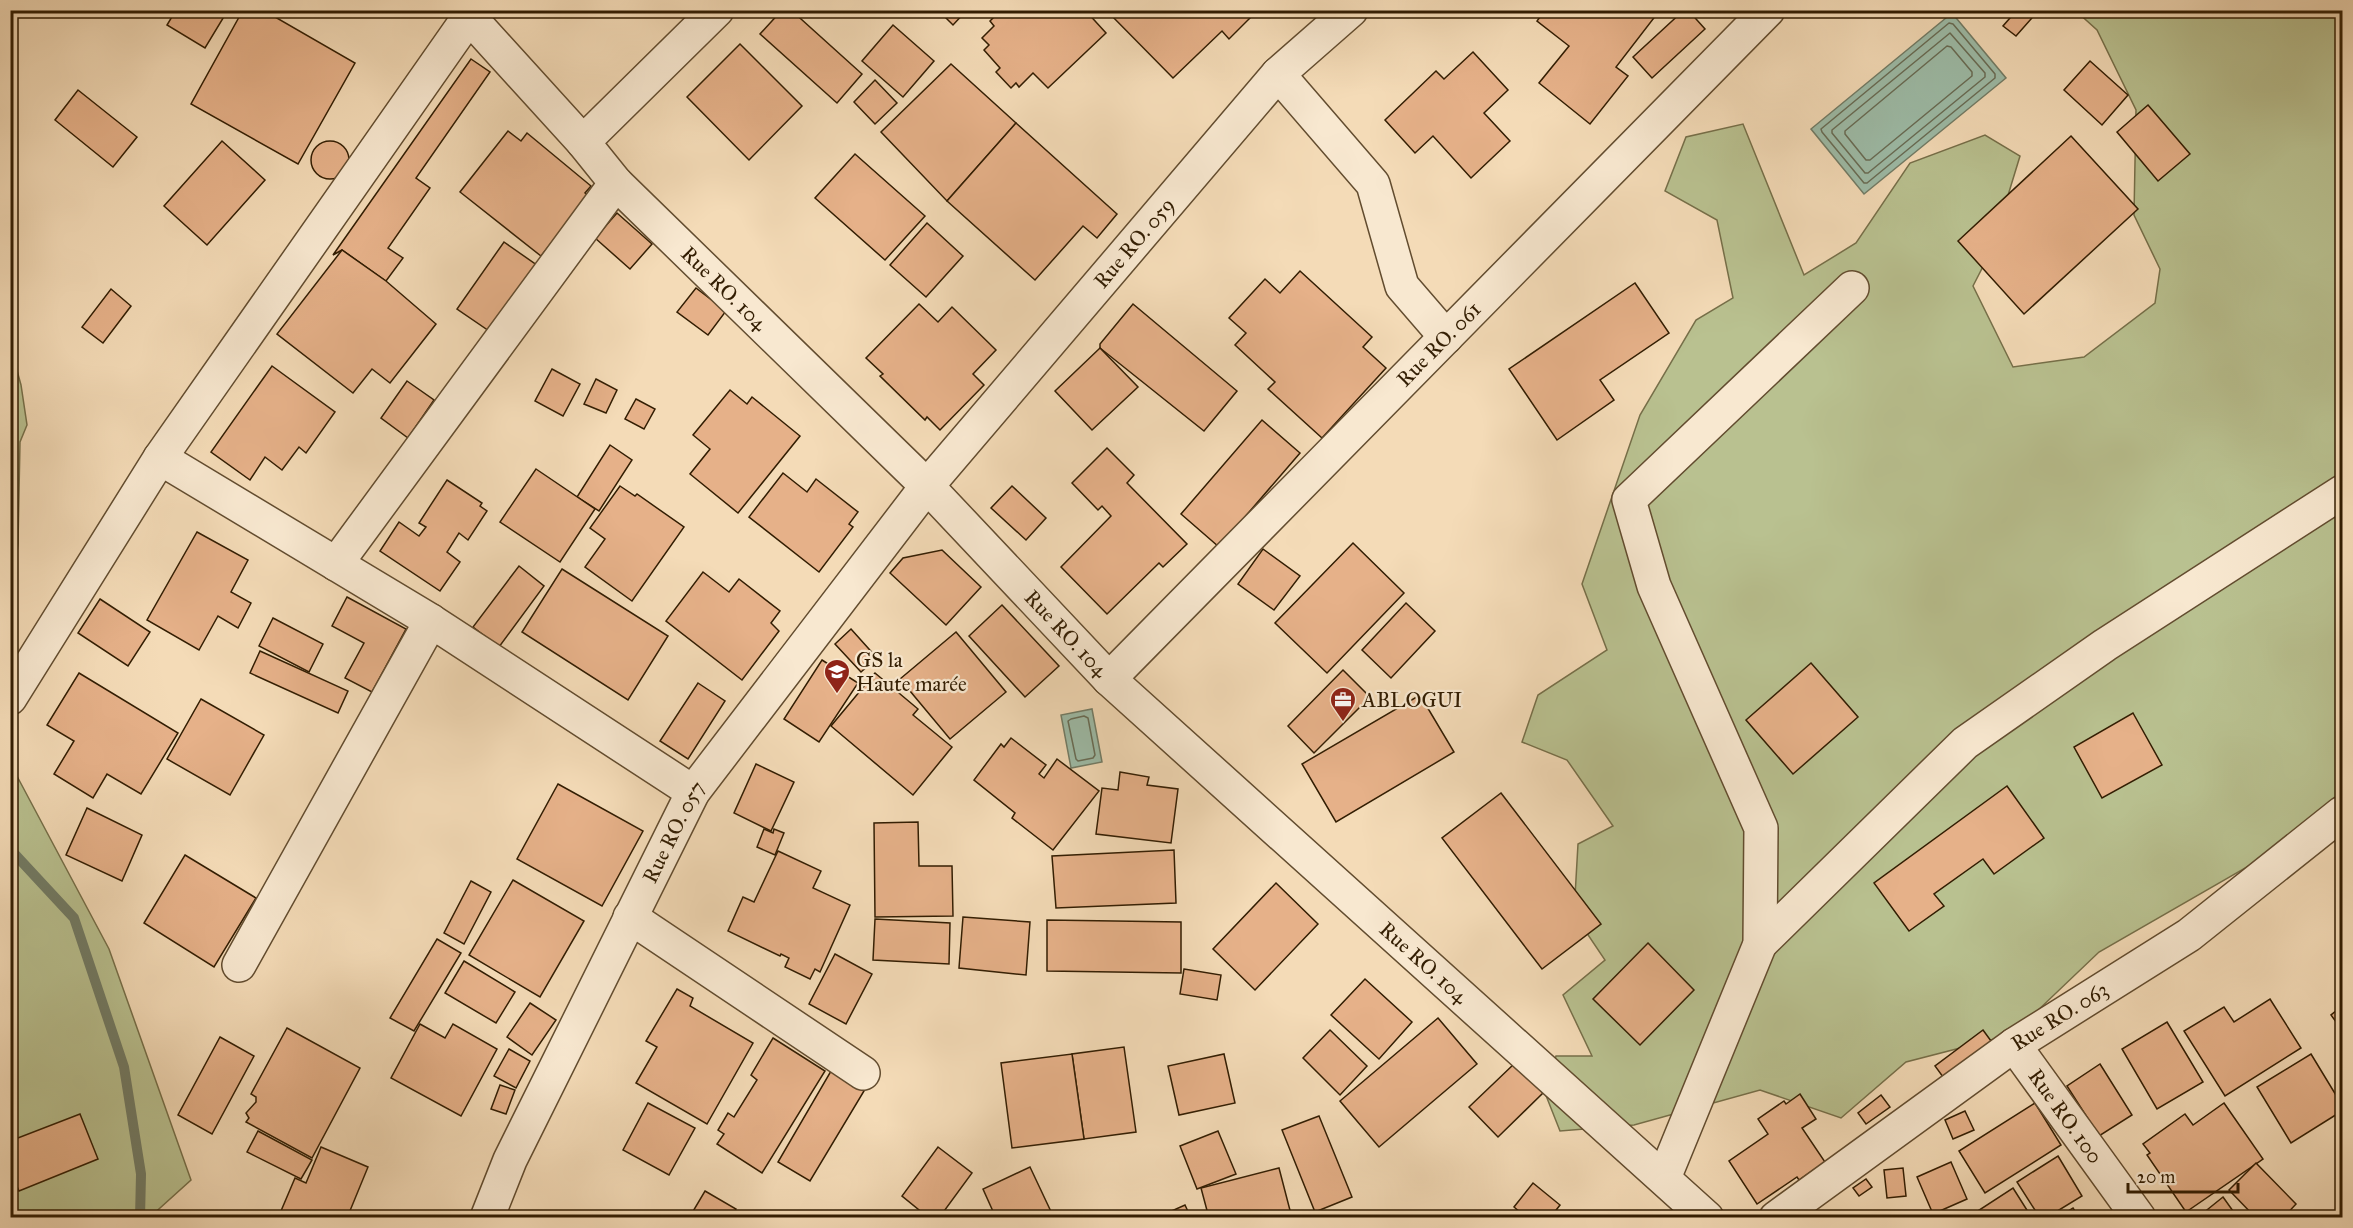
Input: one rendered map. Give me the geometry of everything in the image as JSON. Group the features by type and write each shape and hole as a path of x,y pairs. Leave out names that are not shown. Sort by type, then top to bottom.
{"street":[{"path":"583,142 717,10"},
{"name":"Rue RO. 059","path":"927,486 1278,74 1351,10"},
{"name":"Rue RO. 061","path":"1109,679 1768,10"},
{"path":"10,698 160,458 466,14"},
{"name":"Rue RO. 104","path":"466,14 583,142 616,183 927,486 1109,679 1707,1218"},
{"path":"1278,74 1373,184 1402,286 1446,337"},
{"path":"336,564 616,183"},
{"path":"1664,1178 1760,944 1761,828 1654,586 1629,500 1852,288"},
{"path":"160,458 431,621 693,792"},
{"name":"Rue RO. 057","path":"487,1218 510,1160 693,792 927,486"},
{"path":"1760,944 1965,743 2105,645 2343,492"},
{"path":"239,965 431,621"},
{"name":"Rue RO. 063","path":"1776,1218 2014,1045 2188,935 2343,813"},
{"path":"630,917 863,1073"},
{"name":"Rue RO. 100","path":"2014,1045 2139,1218"}],"shaded area":[{"path":"2076,11 2342,11 2342,796 2261,859 2099,952 2033,1015 1995,1039 1906,1062 1841,1118 1760,1090 1634,1125 1560,1131 1545,1093 1556,1056 1592,1056 1563,995 1605,960 1574,914 1578,844 1613,826 1567,760 1522,742 1538,695 1607,650 1582,584 1640,415 1696,320 1733,298 1717,220 1665,191 1686,137 1743,124 1804,275 1856,243 1910,163 1985,135 2020,156 1991,251 1973,286 2013,367 2084,357 2155,303 2160,269 2134,215 2136,110 2097,30"},
{"path":"11,349 21,385 27,425 20,442 18,544 11,603"},
{"path":"10,763 109,949 191,1180 150,1217 11,1217"}],"water":[{"path":"1952,13 2006,78 1864,194 1811,129"},
{"path":"1092,709 1102,762 1071,768 1061,715"}],"building":[{"path":"176,10 228,10 205,48 167,25"},
{"path":"243,10 263,10 355,63 298,164 191,104"},
{"path":"782,10 791,10 862,74 837,103 760,34"},
{"path":"938,10 967,10 953,25"},
{"path":"1001,10 1085,10 1106,33 1048,88 1033,73 1019,87 1016,83 1011,88 996,72 1000,68 984,50 989,45 982,38 994,26 990,21"},
{"path":"1258,10 1229,39 1222,31 1173,78 1107,11"},
{"path":"1545,10 1660,10 1616,67 1628,76 1590,124 1539,83 1569,46 1537,21"},
{"path":"1684,10 1688,10 1705,29 1652,78 1633,57"},
{"path":"2017,10 2039,10 2016,36 2003,26"},
{"path":"893,25 934,61 903,97 862,61"},
{"path":"740,44 802,106 749,160 687,97"},
{"path":"1473,52 1508,90 1484,113 1510,141 1471,178 1433,136 1415,153 1385,120 1436,71 1444,79"},
{"path":"471,59 490,72 416,178 430,188 388,248 403,258 386,281 342,250 333,255"},
{"path":"2090,61 2128,95 2102,125 2064,90"},
{"path":"951,64 1016,123 947,201 881,132"},
{"path":"875,80 897,103 875,124 854,102"},
{"path":"78,90 137,137 113,167 55,120"},
{"path":"2148,105 2190,154 2158,181 2117,132"},
{"path":"1016,123 1117,214 1097,238 1083,226 1035,280 947,201"},
{"path":"508,131 521,141 527,133 591,186 585,193 589,196 541,256 460,192"},
{"path":"2071,136 2138,209 2024,314 1958,241"},
{"path":"222,141 265,180 207,245 164,206"},
{"path":"330,141 343,147 349,160 343,173 330,179 317,173 311,160 317,147"},
{"path":"855,154 925,216 885,260 815,198"},
{"path":"617,213 652,244 630,269 595,238"},
{"path":"927,223 963,256 926,297 890,265"},
{"path":"504,242 541,268 495,335 457,309"},
{"path":"342,250 386,281 436,324 390,383 372,369 353,393 277,334"},
{"path":"1300,271 1372,337 1363,347 1386,368 1322,438 1268,389 1275,382 1235,345 1246,333 1229,318 1265,279 1280,293"},
{"path":"1635,283 1669,333 1600,380 1614,400 1557,440 1509,369"},
{"path":"696,288 726,311 708,335 677,312"},
{"path":"111,289 131,306 103,343 82,327"},
{"path":"919,304 938,322 952,307 996,350 973,374 984,385 940,430 927,417 925,420 880,376 883,374 866,358"},
{"path":"1133,304 1237,391 1204,431 1100,348 1100,344"},
{"path":"1100,348 1138,387 1092,430 1055,391"},
{"path":"272,366 335,412 306,453 299,447 282,470 265,457 250,480 211,452"},
{"path":"552,369 580,384 563,416 535,401"},
{"path":"596,379 617,390 606,413 584,404"},
{"path":"407,381 434,400 408,438 381,418"},
{"path":"730,390 747,404 752,397 800,436 738,513 690,474 710,449 693,435"},
{"path":"636,399 655,409 644,429 625,419"},
{"path":"1262,420 1300,453 1219,547 1181,514"},
{"path":"610,445 632,460 599,511 577,497"},
{"path":"1107,448 1134,475 1127,483 1187,544 1163,567 1159,563 1107,614 1061,567 1111,516 1102,506 1098,510 1072,483"},
{"path":"536,469 595,509 560,562 500,522"},
{"path":"783,473 807,492 816,479 858,512 849,524 853,527 819,572 749,517"},
{"path":"447,480 482,503 480,506 487,511 468,540 459,533 447,552 460,562 440,591 380,551 399,522 419,536 426,527 419,523"},
{"path":"620,486 635,496 637,494 684,527 632,601 585,567 605,539 590,528"},
{"path":"1012,486 1046,518 1026,540 991,508"},
{"path":"197,532 248,560 231,592 251,603 238,628 218,616 199,650 147,620"},
{"path":"1353,543 1404,593 1327,673 1275,623"},
{"path":"1263,549 1300,576 1274,610 1238,584"},
{"path":"942,550 981,587 946,625 890,573 903,558"},
{"path":"519,566 544,586 499,647 473,627"},
{"path":"562,569 668,636 628,700 522,632"},
{"path":"703,572 729,592 739,579 780,611 771,623 779,631 742,680 666,621"},
{"path":"347,597 406,629 372,692 345,678 364,643 332,626"},
{"path":"100,599 150,632 128,666 78,633"},
{"path":"1406,603 1435,631 1391,678 1362,650"},
{"path":"1002,605 1059,666 1025,697 969,636"},
{"path":"273,618 323,644 309,672 259,646"},
{"path":"851,629 877,658 861,672 835,644"},
{"path":"956,632 1006,692 950,739 900,679"},
{"path":"260,651 348,691 338,713 250,673"},
{"path":"822,660 858,683 819,742 784,719"},
{"path":"1811,663 1858,717 1793,774 1746,720"},
{"path":"1343,670 1370,697 1314,753 1288,726"},
{"path":"79,673 178,733 141,794 107,774 93,798 54,774 74,741 47,725"},
{"path":"875,673 918,709 913,715 952,747 913,795 831,726"},
{"path":"698,683 725,701 688,759 660,741"},
{"path":"1420,695 1454,752 1336,822 1302,764"},
{"path":"201,699 264,735 230,795 167,759"},
{"path":"2133,713 2162,765 2102,798 2074,747"},
{"path":"1011,738 1046,765 1039,774 1044,778 1057,759 1099,791 1053,850 1012,818 1015,813 974,780 1001,744 1004,747"},
{"path":"756,764 794,782 771,831 734,813"},
{"path":"1120,772 1149,777 1147,785 1178,789 1171,843 1096,834 1102,788 1118,790"},
{"path":"558,784 643,831 602,906 517,859"},
{"path":"2007,786 2044,838 1994,874 1983,859 1934,894 1944,906 1909,931 1874,883"},
{"path":"1501,793 1601,924 1542,969 1442,838"},
{"path":"87,808 142,835 122,881 66,855"},
{"path":"918,822 919,866 952,866 953,916 875,917 874,823"},
{"path":"764,829 773,833 774,829 784,833 775,855 757,847"},
{"path":"1174,850 1176,903 1056,908 1052,856"},
{"path":"778,851 821,871 813,888 850,905 820,972 815,969 810,979 785,967 789,958 781,954 780,956 728,931 743,897 754,902"},
{"path":"185,855 256,898 214,967 144,923"},
{"path":"513,880 584,921 540,997 469,955"},
{"path":"471,881 491,892 464,944 444,933"},
{"path":"1276,883 1318,924 1255,990 1213,949"},
{"path":"963,917 1030,922 1026,975 959,968"},
{"path":"875,919 950,923 949,964 873,960"},
{"path":"1047,920 1181,922 1181,973 1047,971"},
{"path":"437,939 461,953 414,1031 390,1018"},
{"path":"1648,943 1694,990 1640,1045 1593,999"},
{"path":"835,954 872,974 846,1024 809,1004"},
{"path":"464,961 515,992 496,1023 445,993"},
{"path":"1184,969 1221,975 1217,1000 1180,994"},
{"path":"1365,979 1412,1022 1379,1059 1331,1015"},
{"path":"677,989 693,998 690,1006 753,1043 707,1124 636,1083 657,1047 646,1041"},
{"path":"2270,999 2301,1048 2225,1096 2184,1031 2224,1007 2234,1022"},
{"path":"530,1003 556,1020 532,1055 507,1037"},
{"path":"2342,1006 2342,1030 2331,1015"},
{"path":"1438,1018 1477,1064 1379,1147 1340,1101"},
{"path":"2167,1022 2203,1082 2157,1109 2122,1049"},
{"path":"420,1024 445,1038 453,1024 497,1049 461,1116 391,1078"},
{"path":"287,1028 360,1068 312,1158 246,1122 249,1118 246,1113 256,1102 256,1097 251,1094"},
{"path":"1330,1030 1367,1066 1340,1095 1303,1058"},
{"path":"1983,1030 1994,1045 1946,1081 1935,1066"},
{"path":"220,1037 254,1056 212,1134 178,1115"},
{"path":"773,1038 825,1071 762,1173 717,1144 724,1134 718,1130 728,1113 734,1117 757,1080 751,1075"},
{"path":"1124,1047 1136,1132 1084,1139 1072,1054"},
{"path":"509,1049 530,1061 516,1088 494,1076"},
{"path":"1072,1054 1084,1139 1012,1148 1001,1063"},
{"path":"1224,1054 1235,1103 1179,1115 1168,1066"},
{"path":"2311,1054 2342,1105 2342,1111 2291,1143 2257,1087"},
{"path":"1515,1063 1543,1093 1498,1137 1469,1107"},
{"path":"2100,1064 2132,1115 2099,1136 2067,1086"},
{"path":"831,1071 864,1091 810,1181 778,1162"},
{"path":"500,1085 515,1090 506,1114 491,1109"},
{"path":"1800,1094 1816,1119 1802,1128 1825,1162 1799,1180 1797,1177 1757,1204 1729,1161 1768,1134 1758,1119 1784,1101 1786,1104"},
{"path":"1881,1095 1890,1107 1866,1124 1858,1113"},
{"path":"648,1103 695,1128 669,1175 623,1150"},
{"path":"2035,1103 2061,1145 1985,1193 1959,1151"},
{"path":"2224,1103 2263,1159 2186,1212 2147,1155 2150,1153 2143,1144 2185,1114 2193,1125"},
{"path":"1965,1111 1974,1130 1953,1139 1945,1120"},
{"path":"80,1114 98,1159 19,1191 10,1170 10,1141"},
{"path":"1319,1116 1352,1197 1315,1212 1282,1130"},
{"path":"258,1131 312,1160 301,1179 247,1152"},
{"path":"1218,1131 1236,1174 1197,1189 1180,1146"},
{"path":"321,1147 368,1167 347,1218 278,1218 295,1178 306,1183"},
{"path":"938,1147 972,1173 939,1218 929,1218 902,1196"},
{"path":"2058,1156 2082,1196 2046,1218 2040,1218 2017,1182"},
{"path":"1951,1162 1967,1199 1933,1214 1917,1177"},
{"path":"2256,1163 2296,1204 2283,1218 2256,1218 2229,1190"},
{"path":"1030,1167 1054,1218 996,1218 983,1189"},
{"path":"1279,1168 1292,1218 1209,1218 1201,1188"},
{"path":"1903,1168 1906,1196 1887,1198 1884,1170"},
{"path":"1866,1179 1872,1187 1859,1196 1853,1188"},
{"path":"1533,1183 1560,1205 1550,1218 1527,1218 1514,1207"},
{"path":"2013,1188 2032,1218 1971,1218 1970,1216"},
{"path":"705,1191 736,1209 731,1218 689,1218"},
{"path":"2223,1197 2238,1218 2197,1218"},
{"path":"1185,1205 1191,1218 1156,1218"},
{"path":"2073,1208 2079,1218 2057,1218"}],"waterway":[{"path":"10,849 74,918 124,1067 141,1174 140,1218"}],"place":[{"name":"GS la Haute marée","path":"837,695"},
{"name":"ABLOGUI","path":"1343,723"}]}
